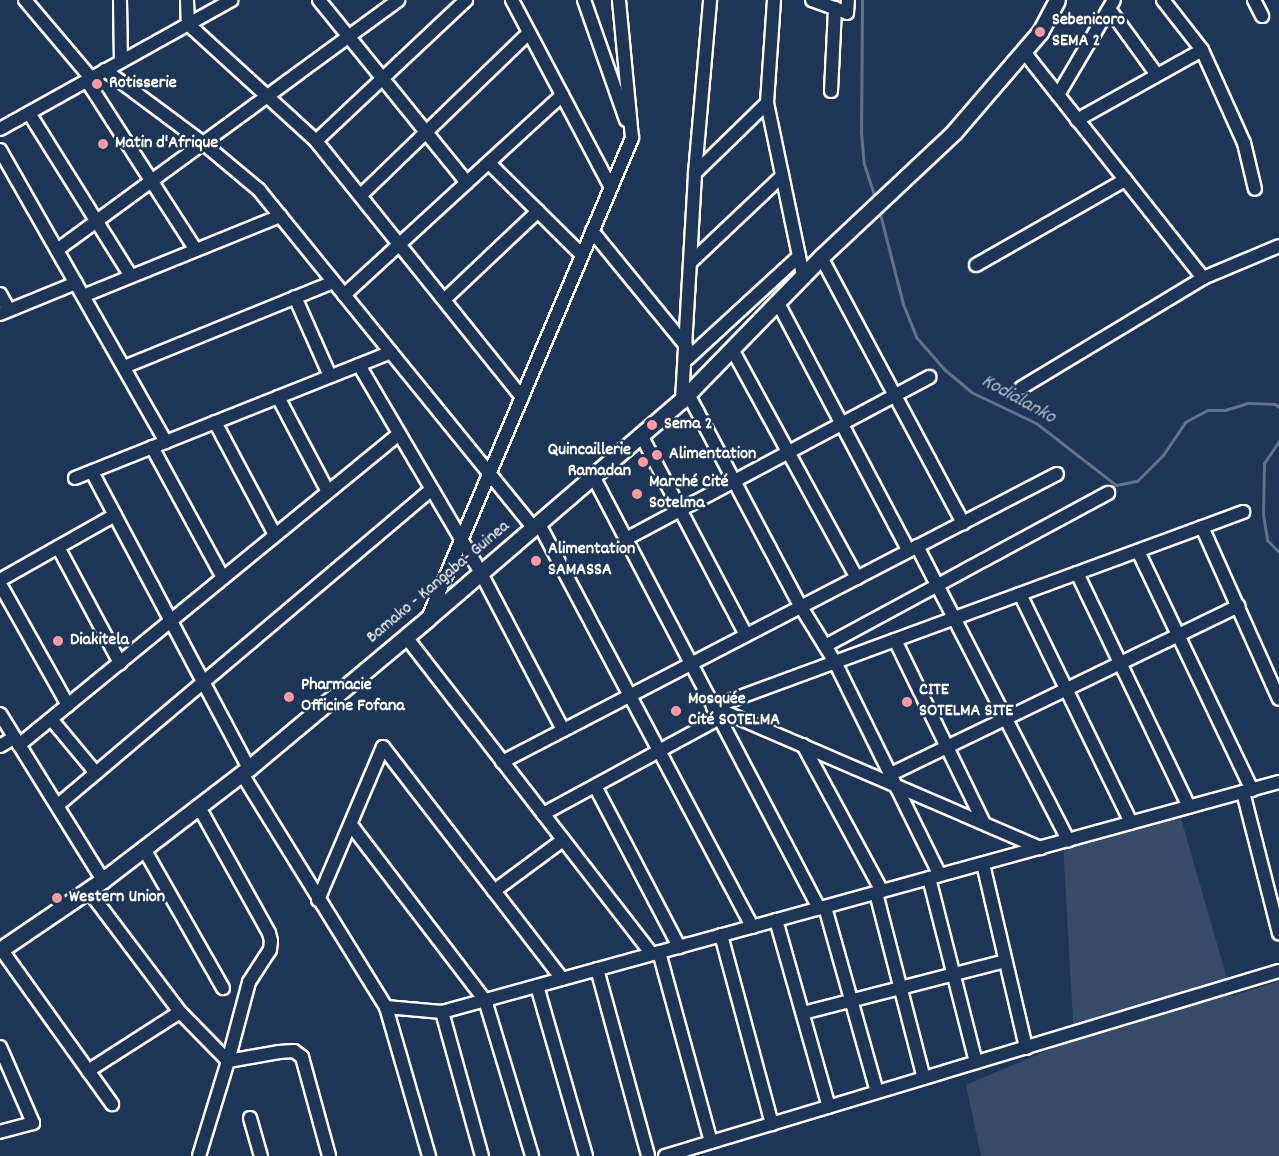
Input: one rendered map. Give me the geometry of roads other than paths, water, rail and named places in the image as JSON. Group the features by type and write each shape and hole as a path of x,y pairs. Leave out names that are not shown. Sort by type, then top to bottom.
{"main road":[{"name":"Bamako - Kangaba- Guinea","path":"1,950 104,880 245,771 405,638 685,397 802,276 954,132 1024,52 1046,22 1057,0"}],"street":[{"path":"25,0 89,79 196,250"},
{"path":"120,0 122,61"},
{"path":"188,0 188,24 316,141 522,397"},
{"path":"0,129 232,0"},
{"path":"319,0 467,183"},
{"path":"57,250 398,0"},
{"path":"316,141 466,0"},
{"path":"512,0 611,188"},
{"path":"584,0 632,138"},
{"path":"427,619 632,138 619,0"},
{"path":"710,0 694,173 685,397 801,607 835,662 893,780 934,877 953,975 976,1062"},
{"path":"774,0 767,103 802,276"},
{"path":"812,0 848,13 848,0"},
{"path":"1163,0 1202,50 1244,143 1255,189"},
{"path":"1254,0 1262,16"},
{"path":"1058,95 1112,5 1157,75"},
{"path":"831,91 835,8"},
{"path":"361,195 529,33"},
{"path":"1077,120 1202,50"},
{"path":"1024,52 1203,278"},
{"path":"105,70 203,143 259,190 489,474 536,526 630,695 752,927"},
{"path":"344,295 562,95"},
{"path":"694,173 767,103"},
{"path":"29,113 131,276"},
{"path":"0,150 166,442"},
{"path":"489,163 582,255"},
{"path":"690,263 782,176"},
{"path":"976,265 1125,180"},
{"path":"445,299 538,211"},
{"path":"83,296 280,216"},
{"path":"592,231 686,346"},
{"path":"1021,388 1203,278 1279,246"},
{"path":"685,361 799,256"},
{"path":"822,257 963,523"},
{"path":"123,368 333,282"},
{"path":"0,294 4,312 76,284"},
{"path":"295,297 330,376"},
{"path":"778,303 842,424 913,548 938,585 1068,840"},
{"path":"732,349 857,578"},
{"path":"75,478 391,352"},
{"path":"359,364 481,573 563,730"},
{"path":"626,539 929,377"},
{"path":"278,397 328,492"},
{"path":"215,422 275,535"},
{"path":"0,746 17,741 51,719 399,434"},
{"path":"641,435 746,635"},
{"path":"153,447 223,578"},
{"path":"92,472 203,682 245,771 318,900 386,1007 429,1156"},
{"path":"502,762 1057,474"},
{"path":"593,477 822,908 877,1092"},
{"path":"58,805 431,490"},
{"path":"825,646 1108,493"},
{"path":"713,706 1244,512"},
{"path":"68,705 0,582 115,515"},
{"path":"1202,527 1279,699"},
{"path":"58,547 120,663"},
{"path":"1138,551 1179,635 1248,791 1279,933"},
{"path":"1077,573 1189,807"},
{"path":"1020,594 1131,823"},
{"path":"893,780 947,747 1238,606"},
{"path":"405,638 563,840 656,953 711,1142"},
{"path":"895,640 984,823"},
{"path":"713,706 803,745 893,780 1041,848"},
{"path":"0,714 104,880"},
{"path":"543,814 720,718"},
{"path":"51,719 96,773"},
{"path":"803,745 879,892 924,1078"},
{"path":"318,900 383,747 562,979"},
{"path":"386,1007 442,1012 1279,782"},
{"path":"595,786 679,947"},
{"path":"199,807 269,933 271,941 270,950 249,982 199,1156"},
{"path":"351,825 485,1000 532,1156"},
{"path":"494,891 563,840"},
{"path":"144,849 223,988"},
{"path":"983,864 1026,1047"},
{"path":"88,890 180,1012 228,1061"},
{"path":"776,920 829,1107"},
{"path":"721,936 772,1124"},
{"path":"1,950 112,1104"},
{"path":"803,1013 1005,961"},
{"path":"597,969 648,1156"},
{"path":"665,1156 1279,971"},
{"path":"537,986 586,1156"},
{"path":"88,1071 180,1012"},
{"path":"442,1012 482,1156"},
{"path":"0,1047 33,1123 0,1132"},
{"path":"228,1061 294,1051 302,1057 329,1156"},
{"path":"250,1118 261,1156"}],"waterway":[{"name":"Kodialanko","path":"862,0 861,132 864,164 875,198"},
{"name":"Kodialanko","path":"879,210 903,304 916,337 944,369 971,392 1036,423 1116,485 1137,481 1163,455 1185,422 1208,410 1225,410 1248,403 1275,404 1279,407"},
{"name":"Kodialanko","path":"1279,441 1264,463 1263,514 1267,540 1279,552"}],"place":[{"name":"Sebenicoro SEMA 2","path":"1040,32"},
{"name":"Rotisserie","path":"97,84"},
{"name":"Matin d'Afrique","path":"103,144"},
{"name":"Sema 2","path":"652,425"},
{"name":"Alimentation","path":"657,455"},
{"name":"Quincaillerie Ramadan","path":"643,462"},
{"name":"Marché Cité Sotelma","path":"637,494"},
{"name":"Alimentation SAMASSA","path":"536,561"},
{"name":"Diakitela","path":"58,641"},
{"name":"Pharmacie Officine Fofana","path":"289,697"},
{"name":"CITE SOTELMA SITE","path":"907,702"},
{"name":"Mosquée Cité SOTELMA","path":"676,711"},
{"name":"Western Union","path":"57,898"}]}
